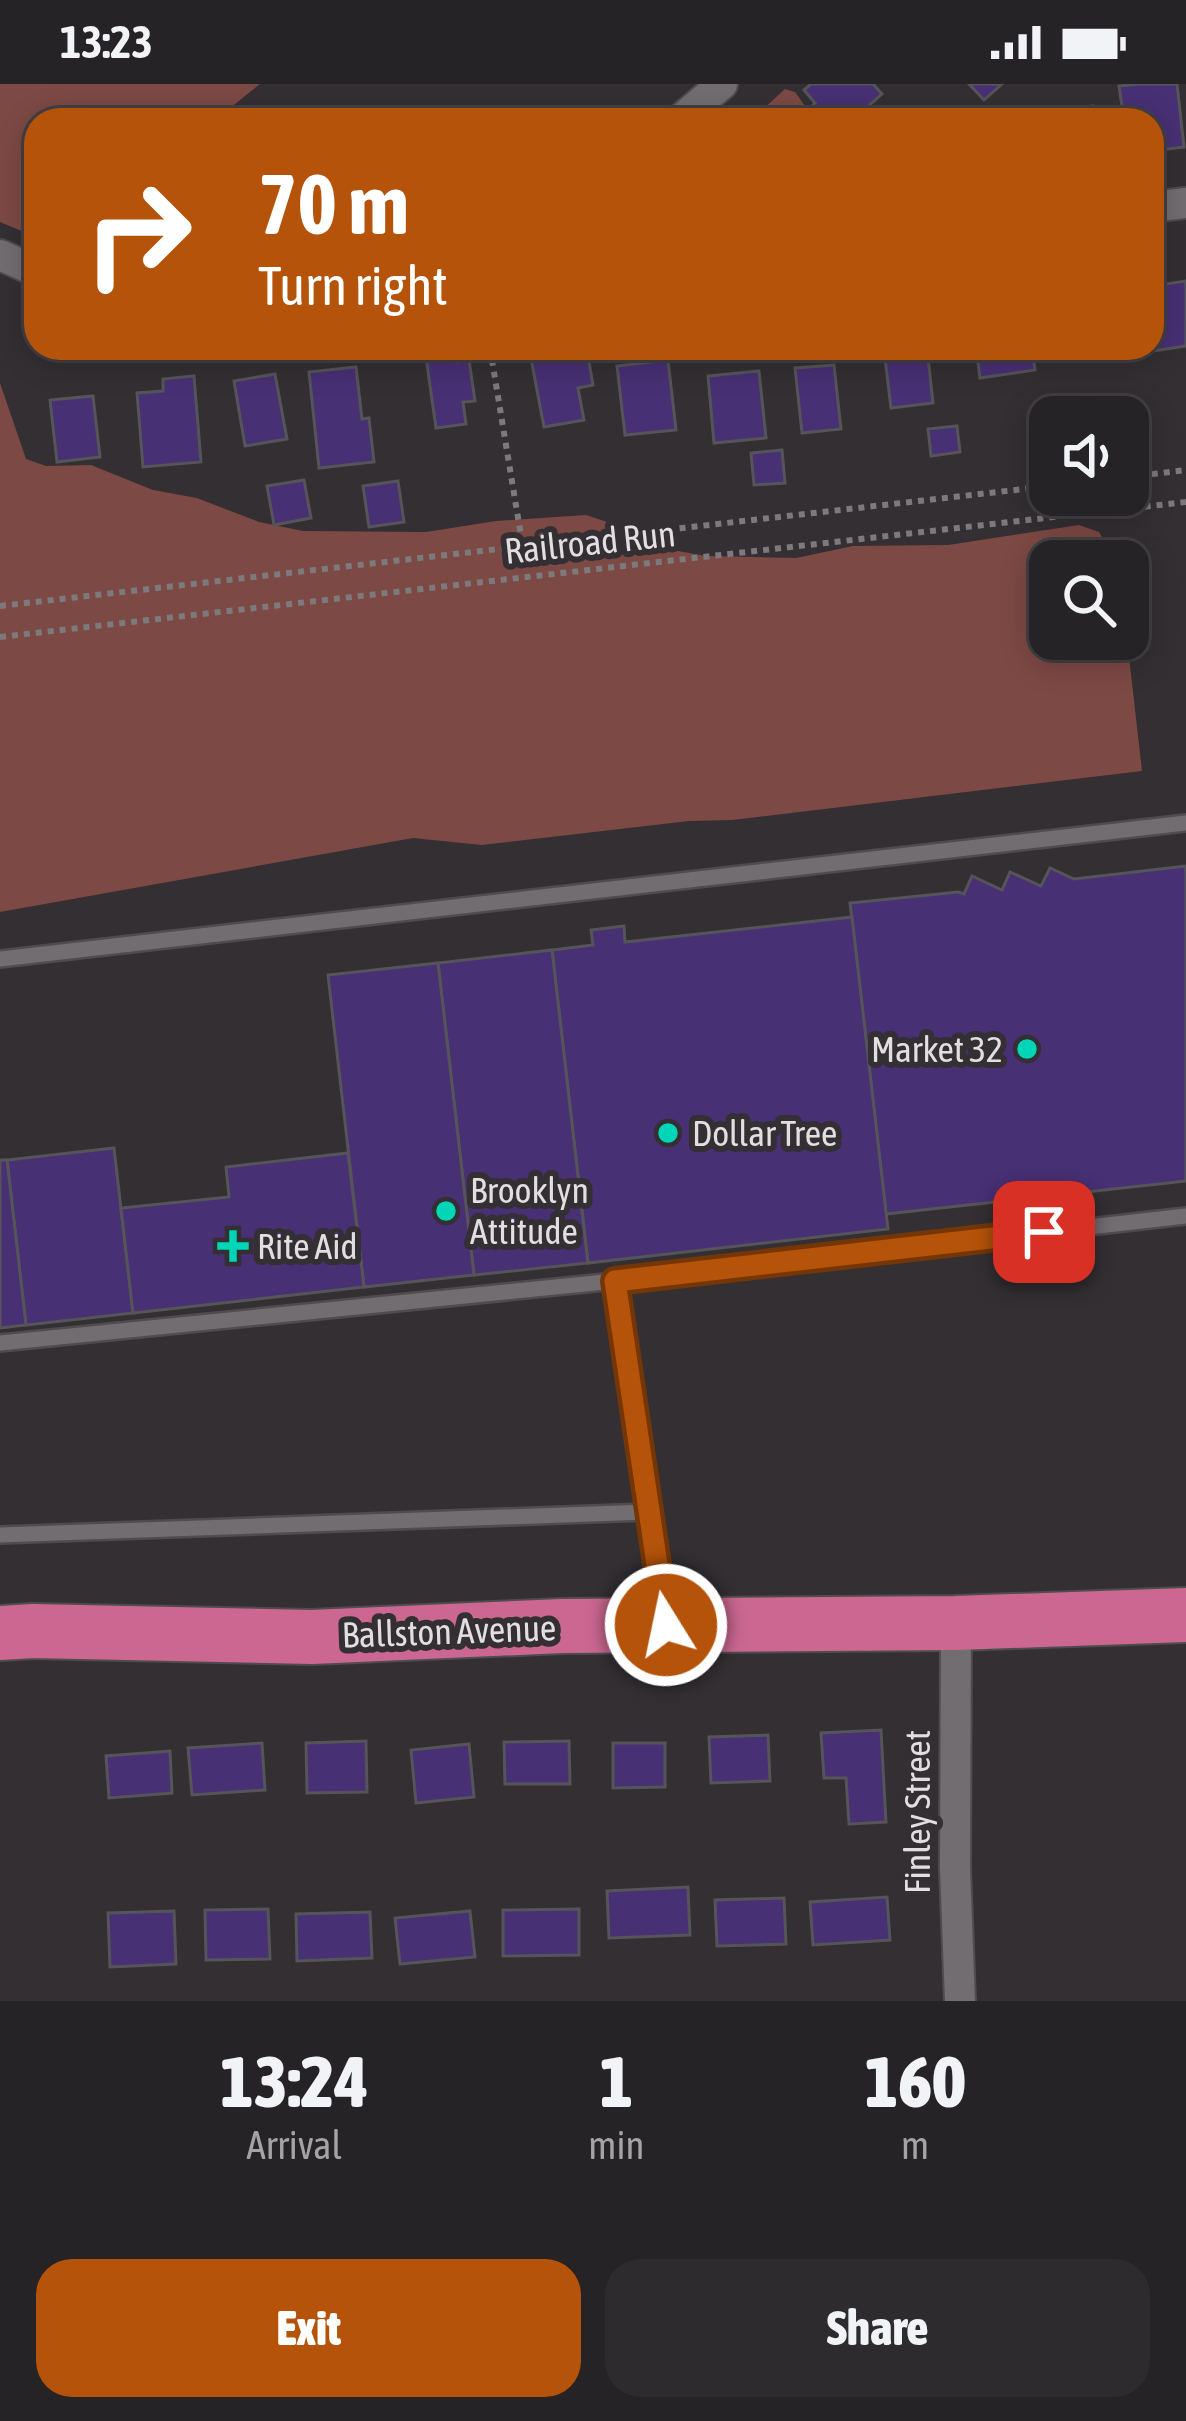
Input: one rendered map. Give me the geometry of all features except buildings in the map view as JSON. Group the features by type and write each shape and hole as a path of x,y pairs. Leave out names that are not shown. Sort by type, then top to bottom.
{"highway":[{"name":"Ballston Avenue","path":"0,1633 312,1637 562,1626 956,1624 1186,1616"}],"street":[{"path":"694,108 722,84"},
{"name":"Finley Street","path":"956,1624 960,2001"}],"lane":[{"path":"0,959 1186,823"},
{"path":"0,1343 615,1281 1186,1216"},
{"path":"615,1281 666,1625"},
{"path":"0,1535 647,1511"}],"path":[{"name":"Railroad Run","path":"492,360 523,548"},
{"path":"1149,474 1186,470"},
{"path":"0,606 1029,488"},
{"name":"Railroad Run","path":"0,637 1186,502"}],"shaded area":[{"path":"0,84 260,84 230,108 24,108 24,232 0,222"},
{"path":"785,89 795,92 806,108 764,108"},
{"path":"0,383 26,459 46,466 91,465 153,490 197,498 259,522 303,531 426,532 586,515 607,522 639,544 706,556 796,558 853,546 948,545 1079,525 1099,532 1104,540 1029,540 1029,660 1129,660 1142,771 482,845 413,838 0,912"}],"place":[{"name":"Market 32","path":"1027,1049"},
{"name":"Dollar Tree","path":"668,1133"},
{"name":"Brooklyn Attitude","path":"446,1211"},
{"name":"Rite Aid","path":"233,1246"}],"route":[{"path":"666,1625 615,1281 1044,1232"}]}
